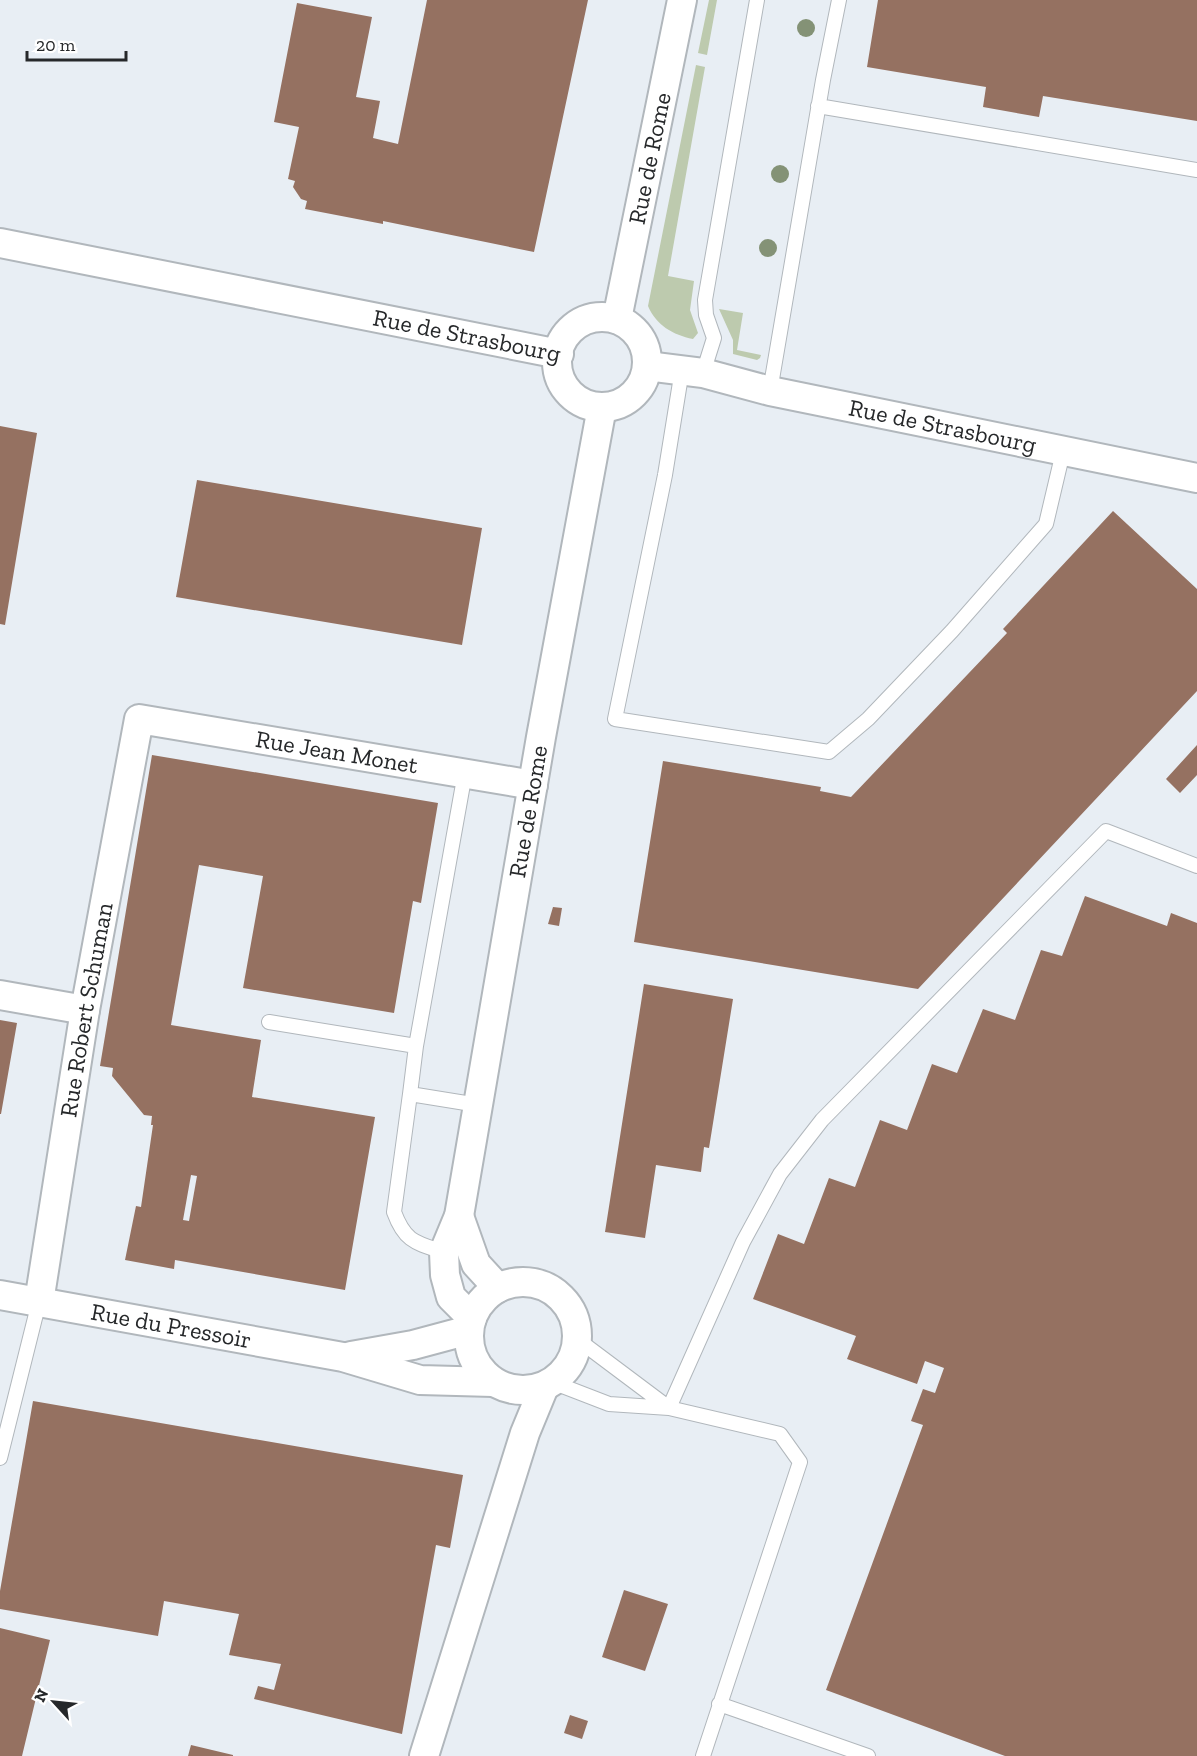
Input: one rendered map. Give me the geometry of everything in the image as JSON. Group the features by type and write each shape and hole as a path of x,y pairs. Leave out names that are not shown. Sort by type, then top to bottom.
{"street":[{"name":"Rue de Rome","path":"617,319 682,0"},
{"name":"Rue de Strasbourg","path":"0,243 559,354 558,374 565,387 575,398 588,405 602,407"},
{"path":"559,354 560,346 566,335 576,325 587,319 600,317 617,319 634,330 642,340 646,351 647,366 641,384 636,392 621,403 602,407"},
{"name":"Rue de Strasbourg","path":"647,366 692,372 770,391 1197,478"},
{"name":"Rue de Rome","path":"471,1324 451,1297 445,1275 444,1252 459,1216 533,785 602,407"},
{"name":"Rue Jean Monet","path":"139,719 533,785"},
{"name":"Rue Robert Schuman","path":"39,1302 85,1010 139,719"},
{"path":"0,995 85,1010"},
{"name":"Rue de Rome","path":"459,1216 476,1264 498,1288"},
{"path":"424,1756 525,1433 548,1384 570,1364 576,1347 577,1330 572,1313 562,1299 549,1288 532,1282 515,1282 498,1288 487,1295 478,1306 468,1336 471,1354 480,1370 503,1386 528,1390 548,1384"},
{"name":"Rue du Pressoir","path":"0,1295 343,1357 420,1380 503,1386"},
{"name":"Rue du Pressoir","path":"343,1357 413,1345 471,1324"},
{"path":"503,1386 525,1433"}],"lane":[{"path":"757,0 705,300 705,311 714,338 692,372 665,475 615,719 830,752 868,719 952,631 1046,525 1063,452"},
{"path":"770,391 818,106 839,0"},
{"path":"818,106 1197,170"},
{"path":"444,1252 416,1243 401,1229 394,1212 416,1046 465,773"},
{"path":"669,1408 743,1242 780,1174 822,1120 1106,831 1197,866"},
{"path":"269,1022 416,1046"},
{"path":"410,1094 478,1105"},
{"path":"0,1458 39,1302"},
{"path":"577,1339 669,1408"},
{"path":"548,1384 609,1404 669,1408 780,1434 800,1462 702,1756"},
{"path":"719,1704 868,1756"}],"green space":[{"path":"709,0 717,0 707,55 698,53"},
{"path":"696,65 705,67 668,276 694,281 690,310 698,333 693,339 679,335 660,324 648,306"},
{"path":"719,309 743,313 737,350 761,355 760,358 757,360 733,354 733,340"}],"building":[{"path":"427,0 588,0 534,252 383,221 383,224 305,209 307,201 301,199 293,187 295,181 288,179 299,127 274,122 297,3 372,17 356,97 380,101 373,138 398,144"},
{"path":"878,0 1197,0 1197,121 1043,96 1039,117 983,107 986,87 867,67"},
{"path":"0,426 37,433 5,625 0,624"},
{"path":"197,480 482,528 462,645 176,597"},
{"path":"1113,511 1197,589 1197,691 918,989 634,942 663,761 821,787 820,791 851,797 1007,633 1003,629"},
{"path":"1197,745 1197,775 1180,793 1166,779"},
{"path":"152,755 438,803 421,903 413,901 394,1013 243,988 263,876 199,865 171,1025 261,1040 252,1097 375,1117 345,1290 175,1260 174,1269 125,1260 136,1206 141,1207 153,1125 151,1125 152,1116 144,1115 112,1076 113,1068 100,1066","holes":["191,1175 197,1176 189,1221 183,1220"]},
{"path":"1085,896 1167,926 1171,913 1197,923 1197,1756 1005,1756 826,1690 923,1425 911,1421 923,1389 935,1393 944,1368 925,1361 917,1384 847,1359 856,1336 753,1299 778,1234 804,1244 829,1178 855,1187 880,1120 907,1130 932,1064 957,1073 983,1009 1015,1020 1041,950 1062,956"},
{"path":"553,907 562,908 559,926 548,924"},
{"path":"644,984 733,999 709,1148 704,1147 701,1172 656,1165 645,1238 605,1232"},
{"path":"0,1020 17,1023 1,1114 0,1114"},
{"path":"33,1401 463,1475 450,1548 436,1545 402,1734 254,1699 258,1686 274,1690 281,1664 229,1655 239,1614 164,1601 158,1636 0,1609 0,1591"},
{"path":"624,1590 668,1604 645,1671 602,1657"},
{"path":"0,1628 50,1640 22,1756 0,1756"},
{"path":"570,1715 588,1721 582,1739 564,1733"},
{"path":"191,1745 233,1755 233,1756 188,1756"}]}
